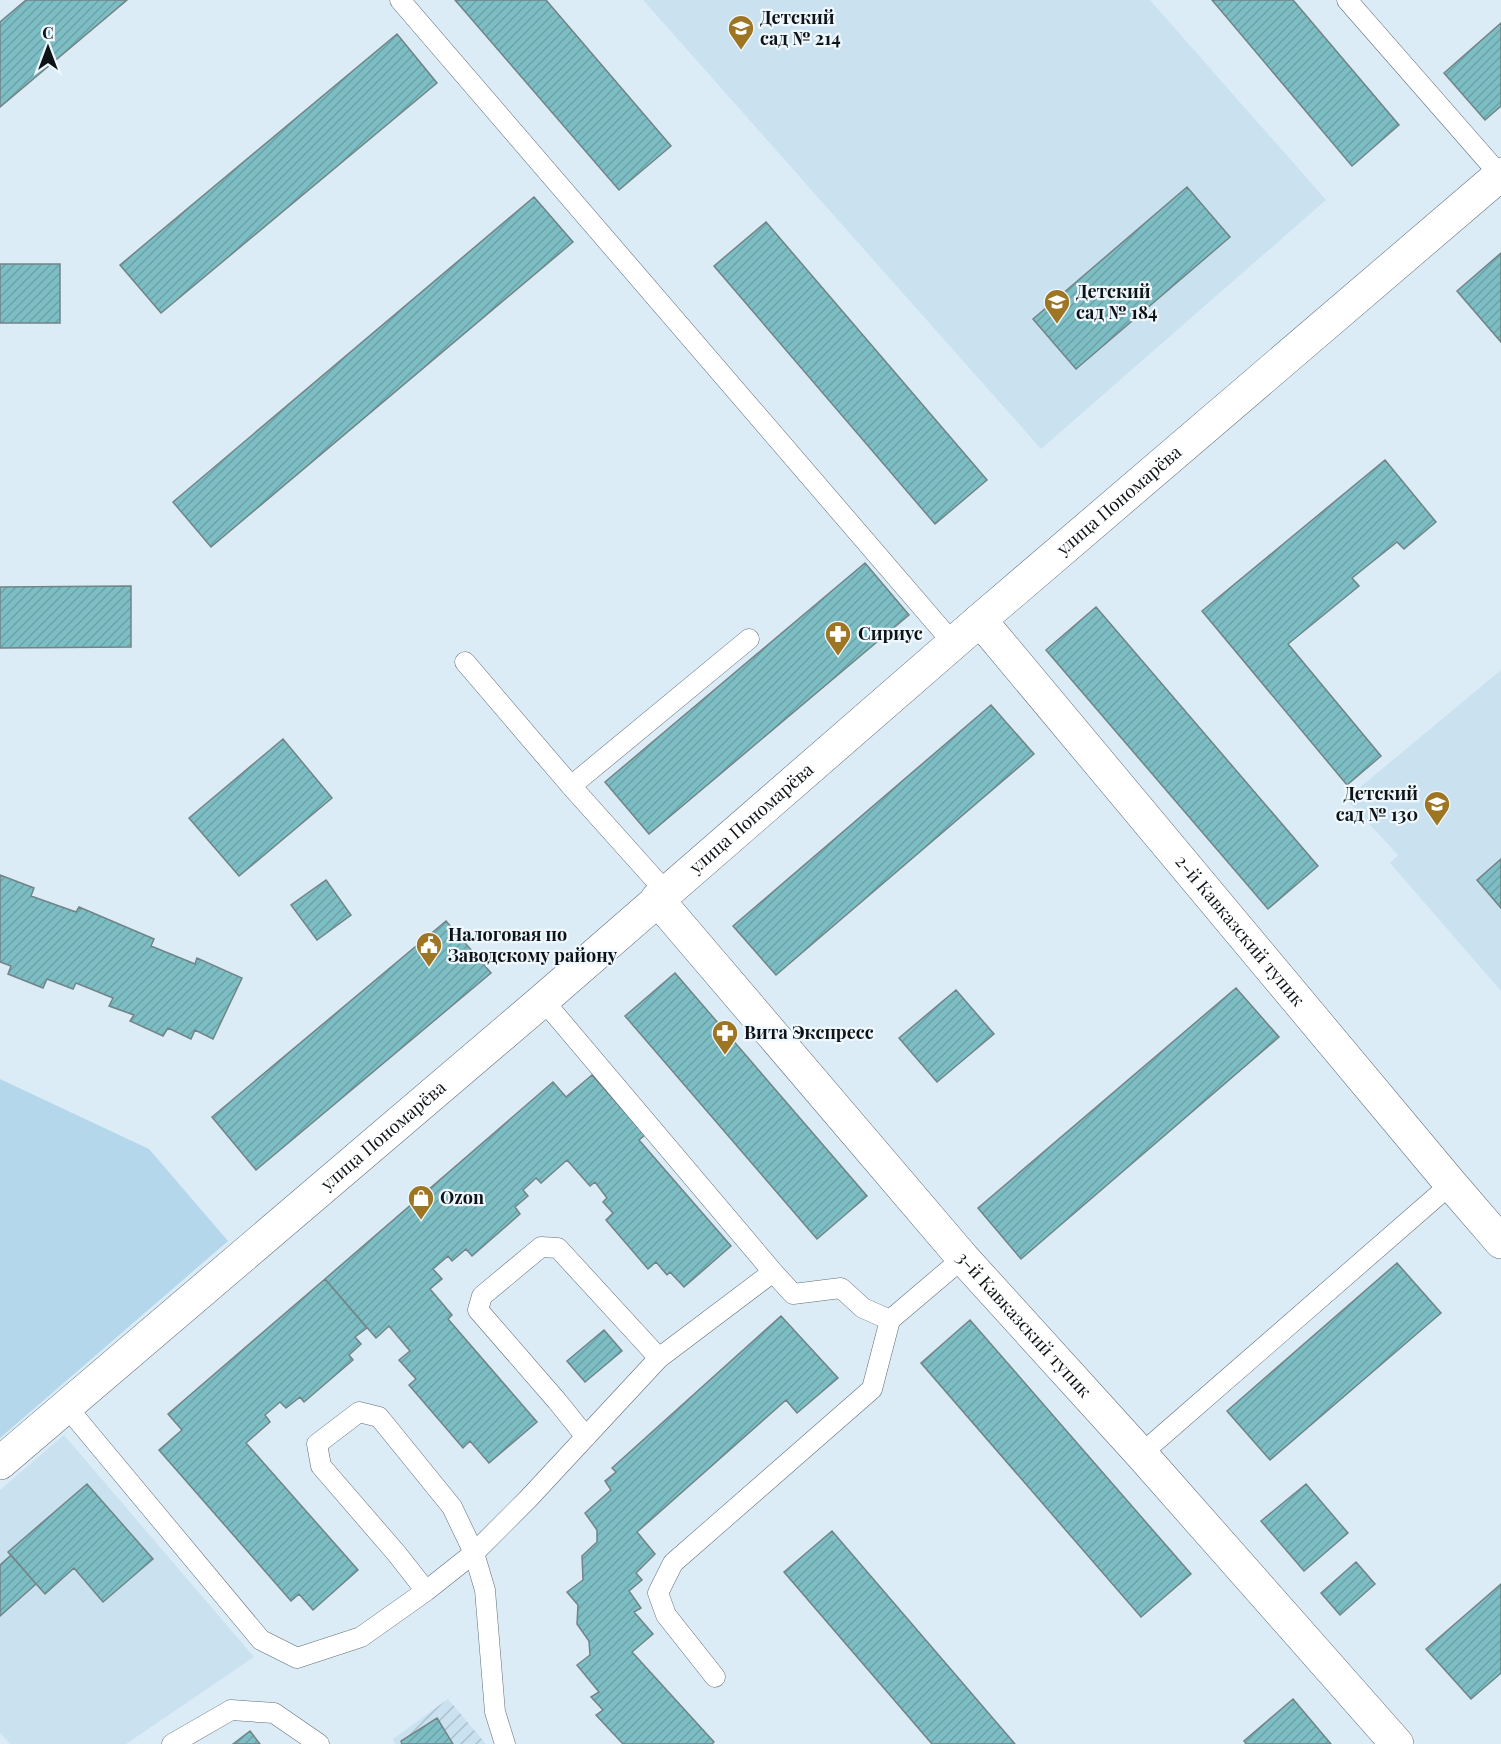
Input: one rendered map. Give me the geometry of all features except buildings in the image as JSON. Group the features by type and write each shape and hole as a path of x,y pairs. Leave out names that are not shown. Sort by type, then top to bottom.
{"street":[{"name":"улица Пономарёва","path":"0,1463 543,1000 953,643 1501,175"},
{"name":"2-й Кавказский тупик","path":"980,620 1450,1184 1501,1242"},
{"name":"3-й Кавказский тупик","path":"661,896 963,1258 1141,1454 1397,1744"}],"lane":[{"path":"400,0 953,643"},
{"path":"1347,0 1501,175"},
{"path":"571,786 749,639"},
{"path":"465,662 661,896"},
{"path":"543,1000 793,1294 841,1288 863,1308 890,1320"},
{"path":"1141,1454 1450,1184"},
{"path":"586,1437 478,1310 482,1296 541,1247 558,1248 659,1358"},
{"path":"715,1677 666,1615 658,1593 673,1563 873,1389 890,1320 963,1258"},
{"path":"66,1406 261,1640 297,1658 361,1637 426,1591 474,1553 528,1499 659,1358 773,1272"},
{"path":"426,1591 321,1466 317,1444 359,1412 380,1417 452,1507 474,1553 485,1590 495,1712 505,1744"},
{"path":"172,1744 231,1710 274,1713 319,1744"}],"shaded area":[{"name":"Детский сад № 184","path":"643,0 1150,0 1326,200 1041,449"},
{"name":"Детский сад № 130","path":"1501,670 1501,991 1390,863 1398,855 1346,799"},
{"path":"0,1079 149,1149 228,1241 0,1438"},
{"path":"64,1435 254,1657 126,1744 10,1744 0,1733 0,1490"},
{"path":"448,1699 486,1744 395,1744 393,1739"}],"place":[{"name":"Детский сад № 214","path":"741,51"},
{"name":"Детский сад № 184","path":"1057,325"},
{"name":"Сириус","path":"838,657"},
{"name":"Детский сад № 130","path":"1437,827"},
{"name":"Налоговая по Заводскому району","path":"429,968"},
{"name":"Вита Экспресс","path":"725,1056"},
{"name":"Ozon","path":"421,1221"}]}
